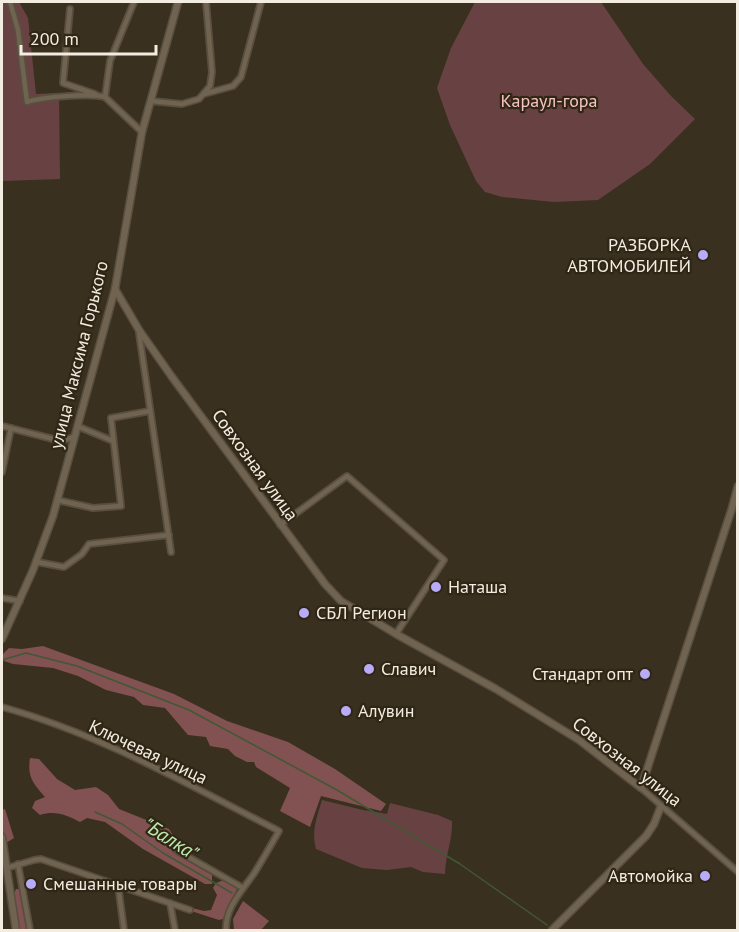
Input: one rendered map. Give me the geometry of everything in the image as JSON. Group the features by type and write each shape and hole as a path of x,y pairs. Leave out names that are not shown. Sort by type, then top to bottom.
{"street":[{"path":"10,2 18,30 27,102 35,99 99,96"},
{"path":"105,97 110,61 133,2"},
{"name":"улица Максима Горького","path":"2,639 37,562 57,500 115,289 142,132 178,2"},
{"path":"150,101 182,104 199,99 210,86 212,72 206,2"},
{"path":"204,94 233,86 241,77 261,2"},
{"path":"70,9 63,82 105,97 142,132"},
{"name":"Совхозная улица","path":"115,289 139,330 280,525 325,584 341,601 496,689 579,740 641,788 738,872"},
{"path":"139,330 171,552"},
{"path":"57,500 93,508 121,506 111,418 150,411"},
{"path":"2,426 61,441 74,436"},
{"path":"77,426 113,441"},
{"path":"2,472 11,428"},
{"path":"280,525 347,476 444,560 396,634"},
{"path":"641,788 738,486"},
{"path":"37,562 64,567 82,554 89,544 169,535"},
{"path":"2,598 20,601"},
{"name":"Ключевая улица","path":"2,707 114,747 279,831 243,888"},
{"path":"552,930 646,836 661,806"},
{"path":"2,837 16,930"},
{"path":"176,850 243,888 229,912 226,930"},
{"path":"7,868 41,860 190,910"},
{"path":"18,864 30,930"},
{"path":"118,885 124,930"},
{"path":"170,903 175,930"}],"green space":[{"path":"2,2 19,2 28,18 36,94 59,93 60,179 2,181"},
{"name":"Караул-гора","path":"475,2 601,2 643,64 695,119 650,164 598,200 554,202 502,197 485,192 476,181 450,125 437,88 451,48"},
{"path":"322,800 387,814 390,803 438,815 452,821 445,874 423,872 411,867 387,870 362,868 316,849 314,830"}],"shaded area":[{"path":"43,646 174,694 227,721 288,742 335,769 386,804 381,811 321,796 310,827 280,811 290,788 256,767 254,762 247,762 235,756 228,749 210,746 206,737 188,735 165,708 143,705 134,697 106,690 78,676 53,668 13,664 4,661 2,655 9,648"},
{"path":"30,758 39,759 57,779 75,790 96,787 108,795 119,809 169,829 180,846 177,855 212,875 212,884 205,884 143,849 105,822 87,818 80,822 56,813 40,815 32,808 35,801 45,797 32,779 29,770"},
{"path":"5,809 14,838 6,843 2,827 2,810"},
{"path":"224,880 237,889 223,919 219,920 191,911 192,908 211,910 217,895 213,888 216,883"},
{"path":"16,889 22,889 28,930 20,930 14,894"},
{"path":"243,901 269,921 261,930 234,930 233,919"}],"waterway":[{"path":"2,660 26,653 77,666 189,710 337,790 460,864 547,925"},
{"name":"\"Балка\"","path":"95,812 122,824 163,853 232,893"}],"place":[{"name":"РАЗБОРКА АВТОМОБИЛЕЙ","path":"703,255"},
{"name":"Наташа","path":"436,587"},
{"name":"СБЛ Регион","path":"304,613"},
{"name":"Славич","path":"369,669"},
{"name":"Стандарт опт","path":"645,674"},
{"name":"Алувин","path":"346,711"},
{"name":"Автомойка","path":"705,876"},
{"name":"Смешанные товары","path":"31,884"}]}
